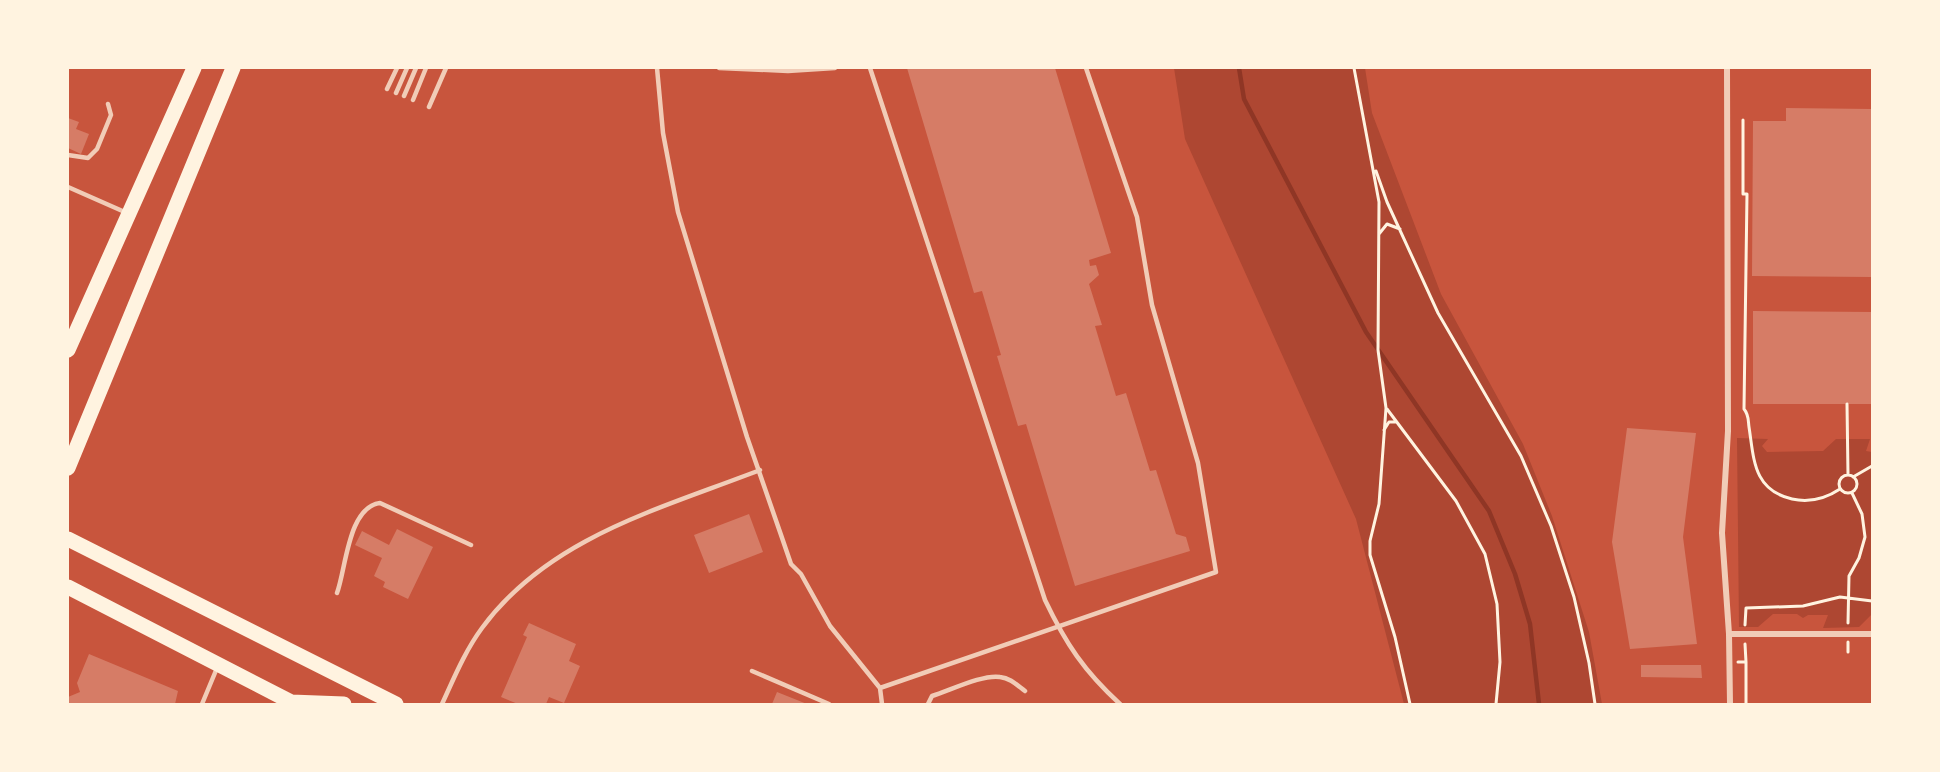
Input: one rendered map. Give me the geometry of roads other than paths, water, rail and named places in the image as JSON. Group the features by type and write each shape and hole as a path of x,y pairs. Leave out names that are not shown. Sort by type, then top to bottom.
{"main road":[{"path":"68,350 194,68"},
{"path":"68,468 233,68"},
{"path":"68,539 396,705"},
{"path":"68,587 293,703 344,705"}],"street":[{"path":"1727,68 1728,431 1722,533 1729,634 1730,705"},
{"path":"1729,634 1872,634"}],"lane":[{"path":"387,89 397,68"},
{"path":"396,93 407,68"},
{"path":"404,96 416,68"},
{"path":"413,100 426,68"},
{"path":"429,107 446,68"},
{"path":"657,68 663,133 678,212 791,564 801,574 830,626 880,688 882,705"},
{"path":"719,68 788,71 835,68"},
{"path":"870,68 1045,600 1058,628 1090,677 1120,705"},
{"path":"880,688 1216,572 1198,463 1152,305 1137,217 1086,68"},
{"path":"68,155 88,158 97,149 111,115 108,104"},
{"path":"68,187 130,214"},
{"path":"442,705 460,665 483,627 528,579 595,534 760,471"},
{"path":"337,593 344,576 346,547 365,508 372,504 380,502 471,545"},
{"path":"202,705 218,666"},
{"path":"752,671 829,705"},
{"path":"928,705 932,696 990,677 1007,679 1025,691"}],"waterway":[{"path":"1239,68 1244,99 1366,332 1489,511 1515,574 1530,624 1539,704"}]}
